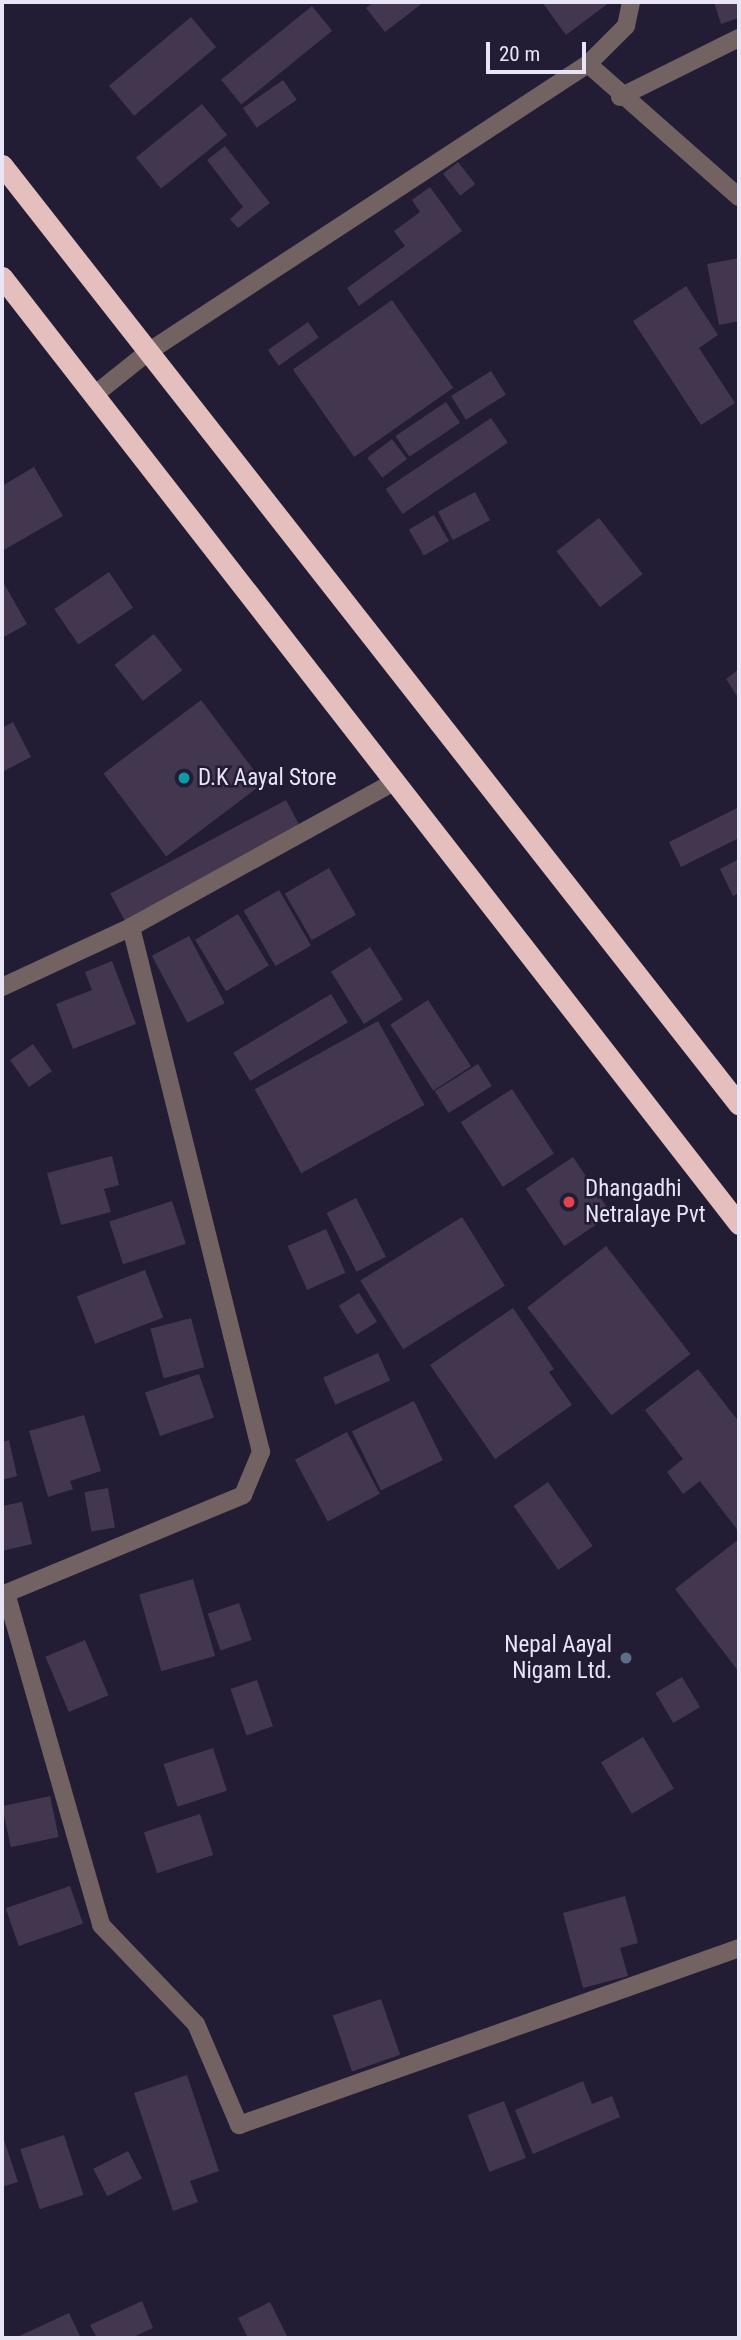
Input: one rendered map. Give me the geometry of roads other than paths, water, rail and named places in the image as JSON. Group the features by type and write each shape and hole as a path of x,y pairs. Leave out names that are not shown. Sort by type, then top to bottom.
{"highway":[{"path":"2,165 739,1105"},
{"path":"2,277 739,1224"}],"street":[{"path":"93,397 148,352 588,64 626,26 631,2"},
{"path":"620,97 739,37"},
{"path":"588,64 620,97 739,197"},
{"path":"2,988 131,927 394,782"},
{"path":"131,927 261,1452 243,1495 4,1594 100,1925 196,2024 239,2125 739,1948"}],"place":[{"name":"D.K Aayal Store","path":"184,778"},
{"name":"Dhangadhi Netralaye Pvt","path":"569,1202"},
{"name":"Nepal Aayal Nigam Ltd.","path":"626,1658"}]}
